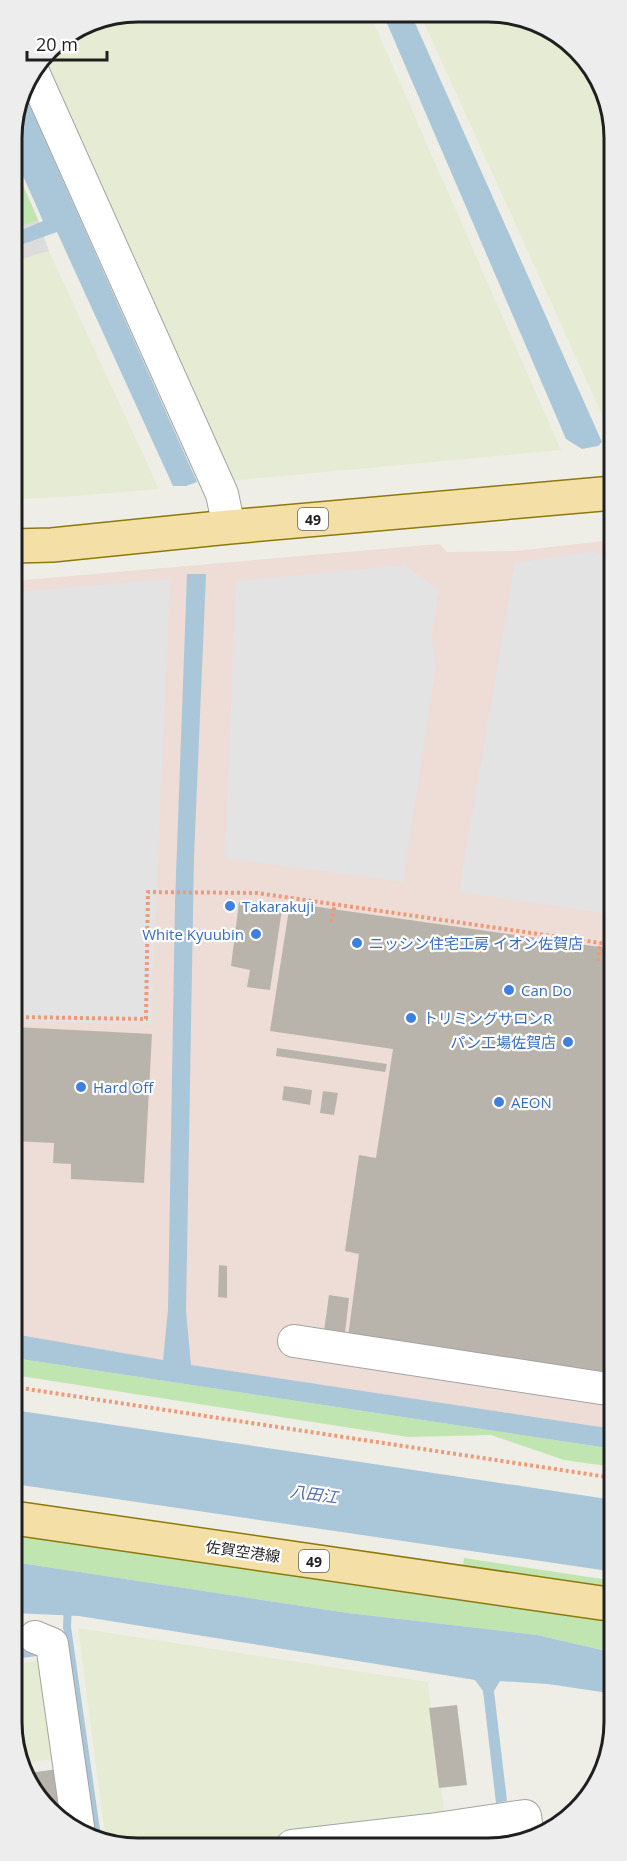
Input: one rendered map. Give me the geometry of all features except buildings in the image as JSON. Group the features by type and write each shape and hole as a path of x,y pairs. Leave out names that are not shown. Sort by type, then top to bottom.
{"main road":[{"name":"49","path":"23,546 604,494"},
{"name":"佐賀空港線","path":"22,1519 604,1603"}],"street":[{"path":"37,82 222,494 229,527"},
{"path":"294,1341 604,1388"},
{"path":"35,1637 52,1644 77,1820"},
{"path":"361,1838 525,1816 527,1832"}],"path":[{"path":"22,1017 69,1020 146,1019 148,892 256,892 604,944"},
{"path":"331,922 335,904"},
{"path":"598,961 600,943"},
{"path":"22,1388 604,1476"}],"shaded area":[{"path":"23,185 38,220 49,251 23,259"},
{"path":"604,542 604,1427 163,1361 22,1335 23,580 439,544 447,552 516,551"},
{"path":"595,551 604,556 604,914 459,892 515,563"},
{"path":"404,565 439,590 431,636 436,665 403,882 225,858 236,581"},
{"path":"170,579 151,1025 22,1021 23,591"}],"green space":[{"path":"374,22 561,450 230,481 47,68 62,51 74,42 101,29 124,23"},
{"path":"424,22 503,23 526,29 553,42 565,51 580,68 592,87 598,101 604,131 604,419"},
{"path":"23,185 38,220 23,225"},
{"path":"49,251 159,489 23,499 23,259"},
{"path":"22,1359 604,1447 604,1466 564,1460 491,1435 408,1437 22,1376"},
{"path":"22,1533 604,1618 604,1650 537,1635 348,1613 22,1563"},
{"path":"464,1558 604,1579 604,1593 462,1571"},
{"path":"78,1628 428,1682 445,1816 268,1838 124,1838 105,1833"},
{"path":"48,1659 62,1758 30,1762 29,1760 22,1722 22,1663"}],"water":[{"path":"386,22 415,22 602,442 598,446 582,449 566,439"},
{"path":"28,103 197,482 186,486 173,486 57,232 23,244 23,229 43,221 23,176 23,124"},
{"path":"187,574 206,574 194,857 186,1311 191,1365 604,1427 604,1447 22,1359 22,1335 163,1360 168,1310 175,903"},
{"name":"八田江","path":"22,1411 604,1498 604,1570 22,1485"},
{"path":"22,1563 348,1613 537,1635 604,1650 604,1692 548,1684 500,1681 494,1691 507,1801 496,1803 483,1691 475,1680 79,1616 22,1613"}],"waterway":[{"path":"68,1606 67,1627 96,1830"},
{"path":"22,1654 36,1652"}],"place":[{"name":"Takarakuji","path":"230,906"},
{"name":"White Kyuubin","path":"256,934"},
{"name":"ニッシン住宅工房 イオン佐賀店","path":"357,943"},
{"name":"Can Do","path":"509,990"},
{"name":"トリミングサロンR","path":"411,1018"},
{"name":"パン工場佐賀店","path":"568,1042"},
{"name":"Hard Off","path":"81,1087"},
{"name":"AEON","path":"499,1102"}]}
